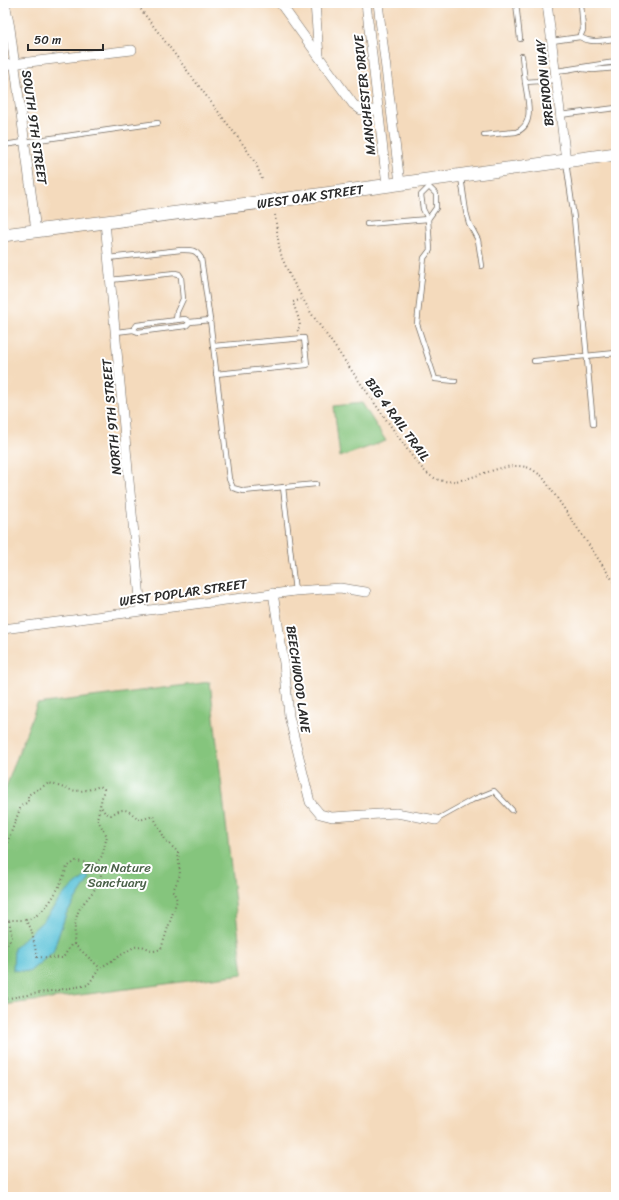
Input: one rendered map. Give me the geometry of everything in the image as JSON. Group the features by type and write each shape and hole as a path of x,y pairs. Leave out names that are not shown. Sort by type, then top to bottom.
{"main road":[{"name":"WEST OAK STREET","path":"3,235 400,183 428,183 461,175 616,154"}],"street":[{"name":"SOUTH 9TH STREET","path":"5,3 10,28 36,231"},
{"path":"280,3 320,56 353,104 361,110 378,110"},
{"path":"314,3 320,56"},
{"name":"MANCHESTER DRIVE","path":"366,3 387,185"},
{"name":"MANCHESTER DRIVE","path":"378,3 400,183"},
{"name":"BRENDON WAY","path":"547,3 566,161"},
{"path":"3,65 132,50"},
{"name":"NORTH 9TH STREET","path":"105,222 141,610"},
{"name":"WEST POPLAR STREET","path":"3,629 273,593 340,588 366,592"},
{"name":"BEECHWOOD LANE","path":"273,593 284,664 289,716 310,802 320,814 332,817 396,814 436,820"}],"lane":[{"path":"516,3 520,39"},
{"path":"580,3 583,30 580,37"},
{"path":"552,41 580,37 592,42 616,39"},
{"path":"484,135 516,132 525,126 528,117 522,56"},
{"path":"525,82 592,65 616,62"},
{"path":"579,69 594,70 616,68"},
{"path":"602,110 616,105"},
{"path":"560,115 616,108"},
{"path":"3,145 158,123"},
{"path":"566,161 573,215 594,424"},
{"path":"461,175 466,212 469,223 478,240 482,266"},
{"path":"367,224 428,219 436,208 436,194 428,183 420,195 423,209 428,219 430,250 424,258 417,324 435,379 455,380"},
{"path":"108,258 181,250 191,250 197,252 201,258 229,479 233,488 244,491 316,484"},
{"path":"110,280 175,273 179,274 181,277 183,299 176,312 176,320"},
{"path":"134,330 137,325 185,319 190,322 210,320"},
{"path":"116,332 134,330 138,332 186,326 190,322"},
{"path":"213,346 304,338 307,365 216,374"},
{"path":"534,361 616,353"},
{"path":"283,487 294,591"},
{"path":"436,820 472,800 494,791 512,810"}],"path":[{"path":"136,3 245,147 256,164 262,179"},
{"name":"BIG 4 RAIL TRAIL","path":"275,216 282,258 302,299 414,458 430,476 440,481 451,482 509,466 527,467 542,476 616,585"},
{"path":"302,299 293,302 300,324 300,327 297,329 302,338"},
{"path":"3,854 21,806 28,802 28,795 49,783 76,792 85,791 100,786 104,789 97,819 107,836 102,856 95,865"},
{"path":"3,999 88,985 100,968 134,947 142,946 154,951 161,949 178,900 173,891 180,875 178,852 166,841 152,816 140,820 127,810 120,809 111,815 105,813 100,805"},
{"path":"9,920 33,919 53,898 62,884 67,867 76,861 95,865 100,871 101,878 92,893 79,909 75,922 74,944 100,968"},
{"path":"3,914 9,920 12,937 3,951"},
{"path":"25,920 31,928 37,957 63,958 71,945 74,944"}],"green space":[{"path":"362,403 386,441 340,457 334,406"},
{"name":"Zion Nature Sanctuary","path":"210,682 243,974 3,1005 3,795 37,704"}],"water":[{"path":"87,875 90,878 66,914 53,952 29,972 13,970 14,948 44,920 63,895"}]}
